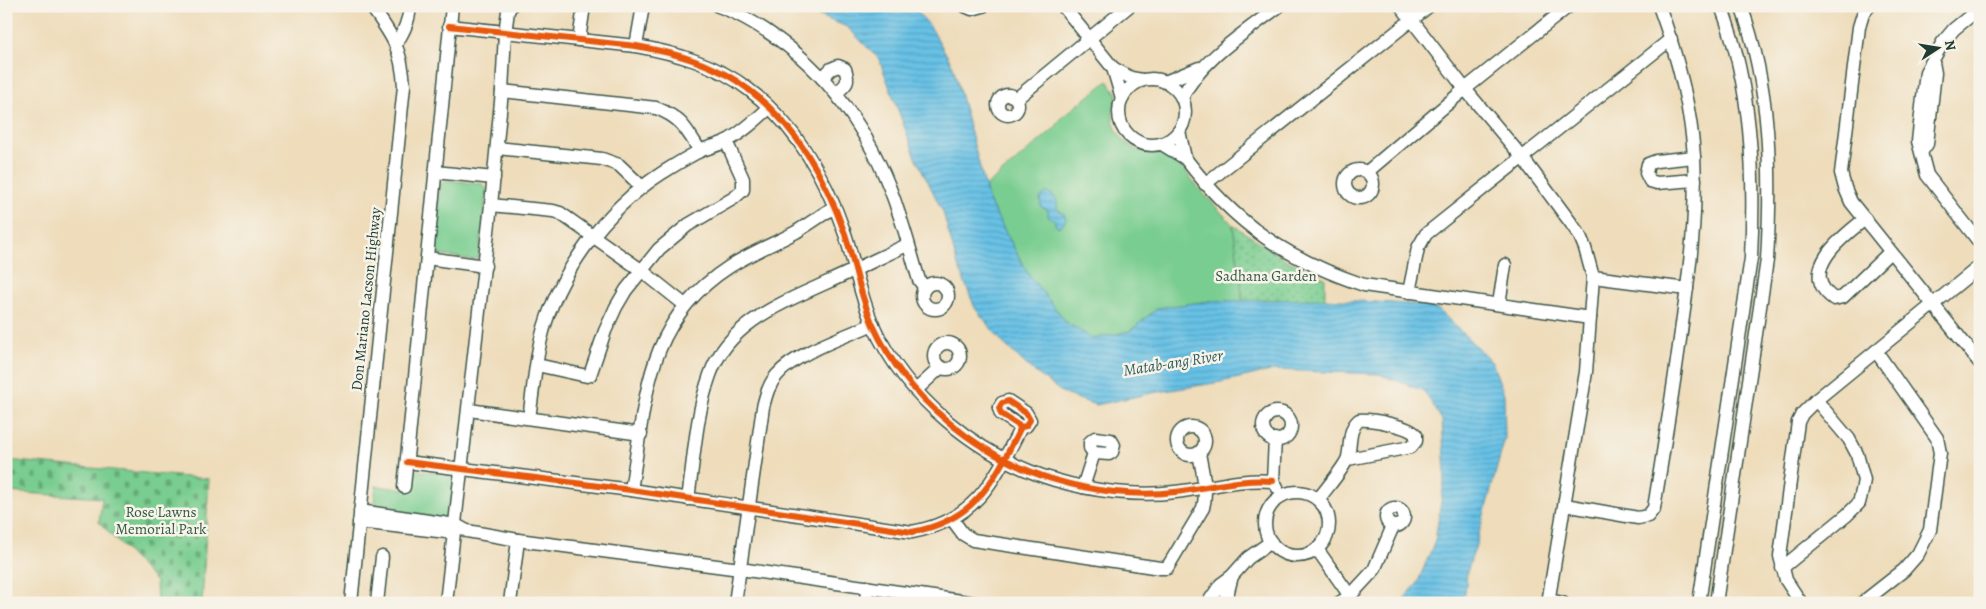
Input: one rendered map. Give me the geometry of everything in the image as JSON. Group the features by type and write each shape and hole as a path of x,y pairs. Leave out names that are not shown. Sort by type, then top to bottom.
{"street":[{"name":"Don Mariano Lacson Highway","path":"351,603 366,517 404,86 402,63 396,44 371,6"},
{"path":"396,44 404,31 409,17 410,6"},
{"path":"404,487 452,6"},
{"path":"446,603 459,530 462,468 497,148 505,33 508,11 511,6"},
{"path":"579,40 584,6"},
{"path":"636,46 643,6"},
{"path":"718,6 762,28 793,50 836,93 857,123 875,156 899,214 919,280 925,288"},
{"path":"965,6 972,9 983,6"},
{"path":"1064,6 1113,68 1122,98 1119,117 1121,126 1126,134 1143,144 1162,144 1172,139 1179,131 1184,120 1185,109 1182,98 1176,90 1165,82 1131,78 1113,68"},
{"path":"1016,99 1129,6"},
{"path":"1182,98 1188,85 1204,66 1279,6"},
{"path":"1401,6 1465,89 1522,157 1580,236 1593,277 1586,372 1549,602 1564,603"},
{"path":"1205,184 1429,6"},
{"path":"1366,172 1465,89 1569,6"},
{"path":"1565,506 1638,518 1648,516 1654,508 1687,289 1693,233 1695,180 1688,107 1671,39 1659,6"},
{"path":"1699,603 1751,258 1754,206 1753,167 1745,95 1738,58 1721,6"},
{"path":"1716,603 1767,260 1770,204 1770,165 1762,92 1754,52 1741,6"},
{"path":"1869,6 1863,14 1860,27 1841,173 1845,188 1851,202 1890,252 1978,358"},
{"path":"1980,8 1954,29 1943,42 1933,62 1935,73 1926,111 1927,144 1922,151 1927,175 1980,244"},
{"path":"449,26 636,46 666,52 687,58 720,72 748,89 782,121 810,159 825,185 845,235 873,324 888,353 916,390 960,431 1005,459 1055,480 1083,486 1147,494 1205,488 1248,480 1273,481"},
{"path":"1409,292 1418,248 1426,234 1671,39"},
{"path":"822,78 831,69 838,66 846,69 848,77 846,85 836,93"},
{"path":"1165,82 1204,66"},
{"path":"1122,98 1129,88 1142,80"},
{"path":"502,91 656,108 672,114 685,127 700,151"},
{"path":"529,418 541,340 553,306 563,283 607,220 642,187 663,172 700,151 726,141 749,127 769,108"},
{"path":"1179,131 1185,158"},
{"path":"537,365 587,376 590,375 605,331 616,307 641,270 659,249 681,230 734,198 743,190 743,179 726,141"},
{"path":"1162,144 1185,158 1205,184 1228,208 1291,255 1336,276 1364,285 1590,318"},
{"path":"497,148 602,159 619,165 642,187"},
{"path":"1694,157 1656,161 1648,164 1646,173 1650,181 1657,183 1695,180"},
{"path":"436,172 494,178"},
{"path":"491,205 560,213 641,270 685,305"},
{"path":"631,490 652,366 670,326 685,305 708,282 729,267 796,232 834,207"},
{"path":"1865,218 1839,240 1823,263 1820,282 1825,290 1834,299 1843,297 1890,252"},
{"path":"688,499 702,399 710,374 720,355 737,332 773,307 907,245"},
{"path":"427,258 485,266"},
{"path":"1499,304 1505,265"},
{"path":"1801,603 1786,580 1782,568 1781,542 1798,422 1802,414 1816,400 1980,266"},
{"path":"1593,277 1687,289"},
{"path":"735,603 763,407 768,390 776,376 788,364 873,324"},
{"path":"1862,603 1904,570 1918,554 1930,530 1940,454 1937,438 1876,351"},
{"path":"916,390 941,367"},
{"path":"1782,568 1847,515 1859,503 1862,491 1864,480 1858,454 1849,439 1816,400"},
{"path":"469,410 641,434"},
{"path":"1318,500 1348,459 1349,441 1354,425 1359,420 1394,426 1412,431 1416,435 1416,441 1412,446 1348,459"},
{"path":"407,462 631,490 912,532 931,528 952,518 972,505 993,480 1021,427"},
{"path":"1275,439 1273,481 1282,495"},
{"path":"1083,486 1094,453"},
{"path":"952,518 963,534 973,540 1063,555 1167,568 1200,517 1206,499 1199,453"},
{"path":"1291,492 1310,494 1318,500 1325,509 1328,519 1328,530 1324,541 1317,549 1302,555 1287,554 1278,549 1271,542 1266,532 1266,516 1274,502 1282,495 1291,492"},
{"path":"366,517 518,540 740,568 868,587 939,600 975,603"},
{"path":"1317,549 1345,600 1374,570 1393,526"},
{"path":"510,603 518,540"},
{"path":"1208,603 1221,584 1232,576 1248,558 1271,542"},
{"path":"377,603 382,557"},
{"path":"1225,603 1232,576"},
{"path":"866,603 868,587"}],"green space":[{"path":"1108,81 1117,94 1113,112 1114,121 1123,140 1140,151 1152,152 1167,149 1203,193 1233,225 1243,301 1210,301 1158,308 1130,331 1093,339 1067,323 1028,274 989,201 985,187 1055,128 1062,117"},
{"path":"447,180 482,184 487,189 479,256 474,260 439,255 434,251 440,185"},
{"name":"Sadhana Garden","path":"1233,225 1288,261 1325,278 1325,299 1243,301"},
{"name":"Rose Lawns Memorial Park","path":"6,460 209,479 202,603 157,603 156,582 99,522 102,498 6,492"},
{"path":"413,470 456,475 451,519 373,510 376,486 411,490"}],"water":[{"name":"Matab-ang River","path":"796,6 912,6 930,26 953,66 989,201 1028,274 1067,323 1093,339 1130,331 1158,308 1210,301 1325,299 1425,305 1439,310 1492,362 1504,394 1505,438 1467,572 1465,594 1457,603 1400,603 1417,584 1435,541 1445,476 1442,420 1424,391 1379,374 1275,370 1096,405 1064,394 1031,369 1003,343 975,308 957,263 943,212 916,158 879,59 847,27"},
{"path":"1046,193 1052,194 1057,203 1057,209 1064,214 1066,219 1058,227 1055,225 1055,220 1048,217 1048,210 1041,207 1040,198"}],"cycle path":[{"path":"449,26 651,49 709,66 736,80 748,89 780,119 807,154 818,173 845,234 868,314 887,352 925,400 972,440 999,456 1026,470 1055,480 1114,492 1160,493 1236,482 1273,481"},
{"path":"407,462 631,490 912,532 953,518 981,495 992,480 1021,427 1026,426 1030,420 1026,413 1008,401 1002,403 999,408 1001,414 1021,427"}]}
